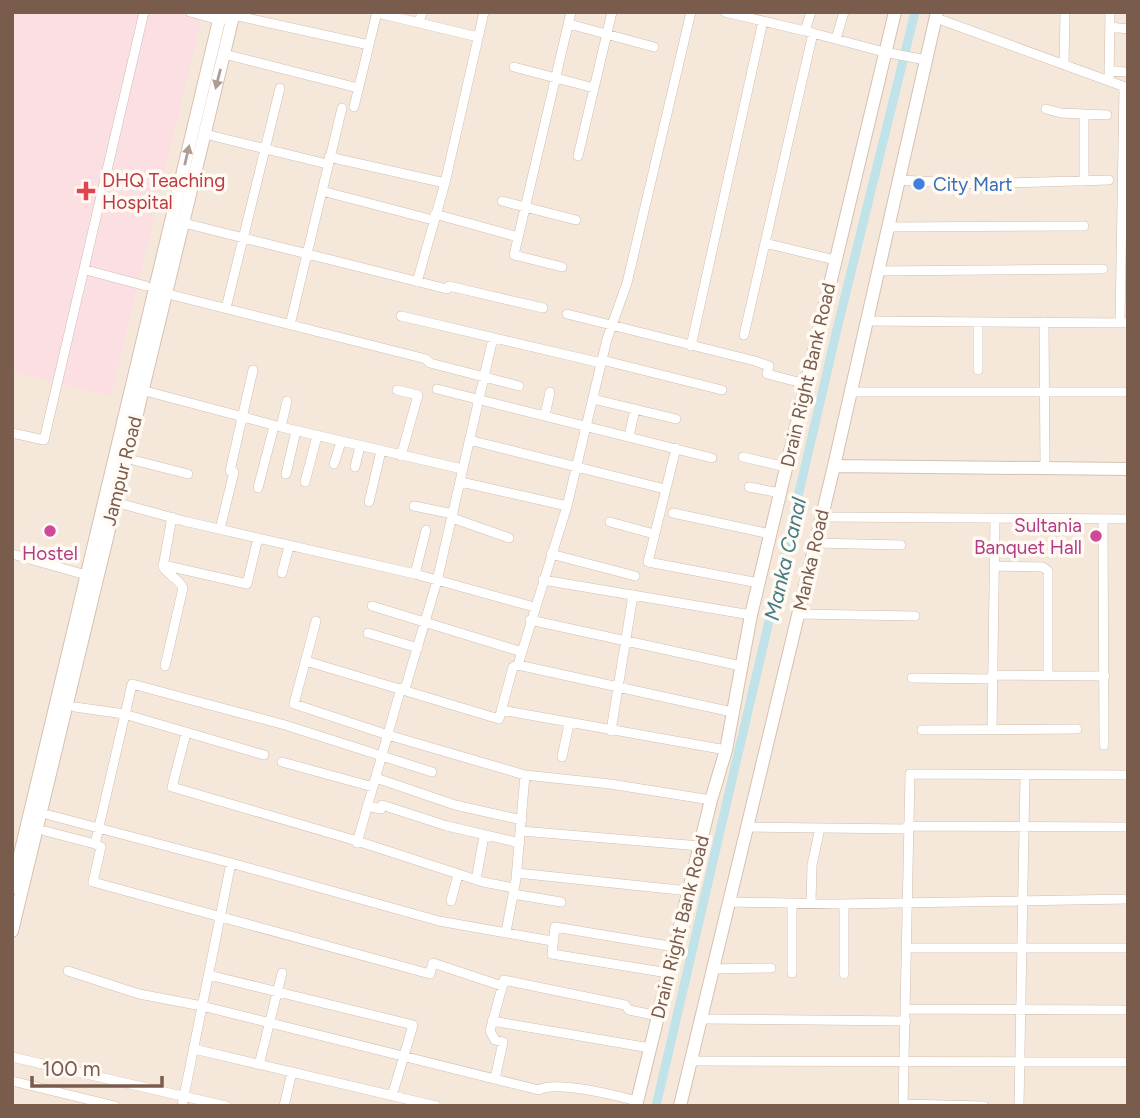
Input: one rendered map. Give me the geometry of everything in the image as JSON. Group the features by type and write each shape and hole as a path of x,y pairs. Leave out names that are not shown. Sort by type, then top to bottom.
{"main road":[{"name":"Drain Right Bank Road","path":"636,1103 711,800 726,750 751,615 835,260 891,54 895,12"},
{"name":"Jampur Road","path":"12,931 224,54 227,15"},
{"name":"Jampur Road","path":"12,888 86,575 227,15"},
{"name":"Manka Road","path":"680,1106 834,466 937,15"},
{"path":"834,466 1128,469"}],"street":[{"path":"12,433 44,440 86,270 144,12"},
{"path":"190,12 227,15 369,45"},
{"path":"354,107 377,12"},
{"path":"383,12 382,14 478,37"},
{"path":"419,23 422,12"},
{"path":"417,282 445,183 484,12"},
{"path":"562,267 514,255 571,12"},
{"path":"578,156 612,12"},
{"path":"518,665 566,506 611,326 627,283 691,12"},
{"path":"725,12 891,54 926,60"},
{"path":"744,335 809,32 811,12"},
{"path":"836,39 844,12"},
{"path":"1064,65 1065,12"},
{"path":"1109,81 1110,12"},
{"path":"867,321 1124,323 1126,88 937,15"},
{"path":"691,345 763,21"},
{"path":"569,24 654,47"},
{"path":"1110,27 1128,29"},
{"path":"224,54 358,88"},
{"path":"514,67 594,88"},
{"path":"1109,71 1128,72"},
{"path":"226,309 280,88"},
{"path":"290,325 342,108"},
{"path":"1046,109 1061,113 1107,115"},
{"path":"1084,115 1084,181"},
{"path":"209,135 265,149 445,183"},
{"path":"898,180 978,184 1109,180"},
{"path":"322,191 519,237"},
{"path":"502,201 576,219"},
{"path":"188,224 417,282 447,289 449,286 543,308"},
{"path":"888,227 1084,226"},
{"path":"765,243 835,260"},
{"path":"878,271 1102,269"},
{"path":"86,270 145,286"},
{"path":"172,295 426,359 430,363 519,386"},
{"path":"566,314 769,366 767,374 806,384"},
{"path":"401,316 722,390"},
{"path":"978,322 978,370"},
{"path":"1044,322 1045,468"},
{"path":"357,842 388,735 426,623 493,338"},
{"path":"220,529 234,472 230,471 253,370"},
{"path":"438,389 712,458"},
{"path":"397,390 418,395 401,456"},
{"path":"149,392 381,452 462,469"},
{"path":"545,415 551,392"},
{"path":"850,392 1128,392"},
{"path":"593,399 676,419"},
{"path":"258,488 287,401"},
{"path":"629,436 635,409"},
{"path":"286,474 296,431"},
{"path":"305,482 317,436"},
{"path":"469,440 665,489"},
{"path":"334,464 341,442"},
{"path":"355,467 360,446"},
{"path":"676,448 648,562 759,583"},
{"path":"369,502 381,452"},
{"path":"743,457 786,467"},
{"path":"125,458 188,474"},
{"path":"461,482 566,506"},
{"path":"749,487 780,493"},
{"path":"115,502 289,546 415,574 534,607"},
{"path":"414,506 452,516 509,538"},
{"path":"673,513 770,534"},
{"path":"165,666 183,588 176,578 167,573 163,565 172,517"},
{"path":"821,517 1128,519"},
{"path":"992,729 995,519"},
{"path":"1102,519 1104,745"},
{"path":"610,522 654,534"},
{"path":"415,574 426,530"},
{"path":"163,565 247,583 258,538"},
{"path":"815,543 901,545"},
{"path":"282,573 289,546"},
{"path":"12,554 86,575"},
{"path":"551,554 635,576"},
{"path":"994,566 1043,567 1048,571 1048,676"},
{"path":"543,580 751,615"},
{"path":"611,731 633,595"},
{"path":"372,606 522,652"},
{"path":"798,614 915,616"},
{"path":"530,620 741,666"},
{"path":"316,621 295,704 388,735 525,775 610,784 711,800"},
{"path":"368,633 418,648"},
{"path":"306,660 499,719 513,667 518,665 732,712"},
{"path":"912,678 1105,676"},
{"path":"95,844 132,684 285,725 432,772"},
{"path":"75,707 124,714 264,755"},
{"path":"501,709 569,724 726,750"},
{"path":"562,757 569,724"},
{"path":"922,730 1077,729"},
{"path":"186,733 172,787 476,880 561,902"},
{"path":"282,762 374,782 455,805 522,820"},
{"path":"984,1106 903,1105 910,774 1128,775"},
{"path":"506,932 517,873 525,775"},
{"path":"1019,1106 1025,775"},
{"path":"368,806 382,809 382,805 484,836 520,842"},
{"path":"49,815 439,921 552,941"},
{"path":"747,827 1128,827"},
{"path":"811,903 812,864 820,828"},
{"path":"45,831 101,846 93,882 430,974 433,963 502,986"},
{"path":"521,831 700,846"},
{"path":"476,880 484,836"},
{"path":"183,1101 231,863"},
{"path":"517,873 688,891"},
{"path":"451,901 458,874"},
{"path":"729,902 844,904 1128,899"},
{"path":"792,903 792,973"},
{"path":"844,904 844,974"},
{"path":"668,973 552,954 555,927 675,947"},
{"path":"906,948 1128,948"},
{"path":"713,969 771,968"},
{"path":"68,971 139,994 202,1006 495,1080 539,1090 544,1087 567,1088 636,1103"},
{"path":"259,1065 282,973"},
{"path":"209,975 413,1025 392,1096"},
{"path":"495,1080 503,1042 495,1040 490,1031 504,980 625,1005 629,1010 658,1016"},
{"path":"906,1009 1128,1010"},
{"path":"701,1019 906,1021"},
{"path":"492,1021 650,1048"},
{"path":"194,1049 436,1106"},
{"path":"12,1057 183,1101 226,1106"},
{"path":"691,1061 1128,1062"},
{"path":"284,1106 292,1072"},
{"path":"12,1081 115,1106"}],"shaded area":[{"path":"12,12 1128,12 1128,1106 12,1106"},
{"name":"DHQ Teaching Hospital","path":"12,12 203,12 111,396 12,371"}],"waterway":[{"name":"Manka Canal","path":"656,1106 838,325 915,12"}],"place":[{"name":"City Mart","path":"919,184"},
{"name":"DHQ Teaching Hospital","path":"86,191"},
{"name":"Hostel","path":"50,531"},
{"name":"Sultania Banquet Hall","path":"1096,536"}]}
